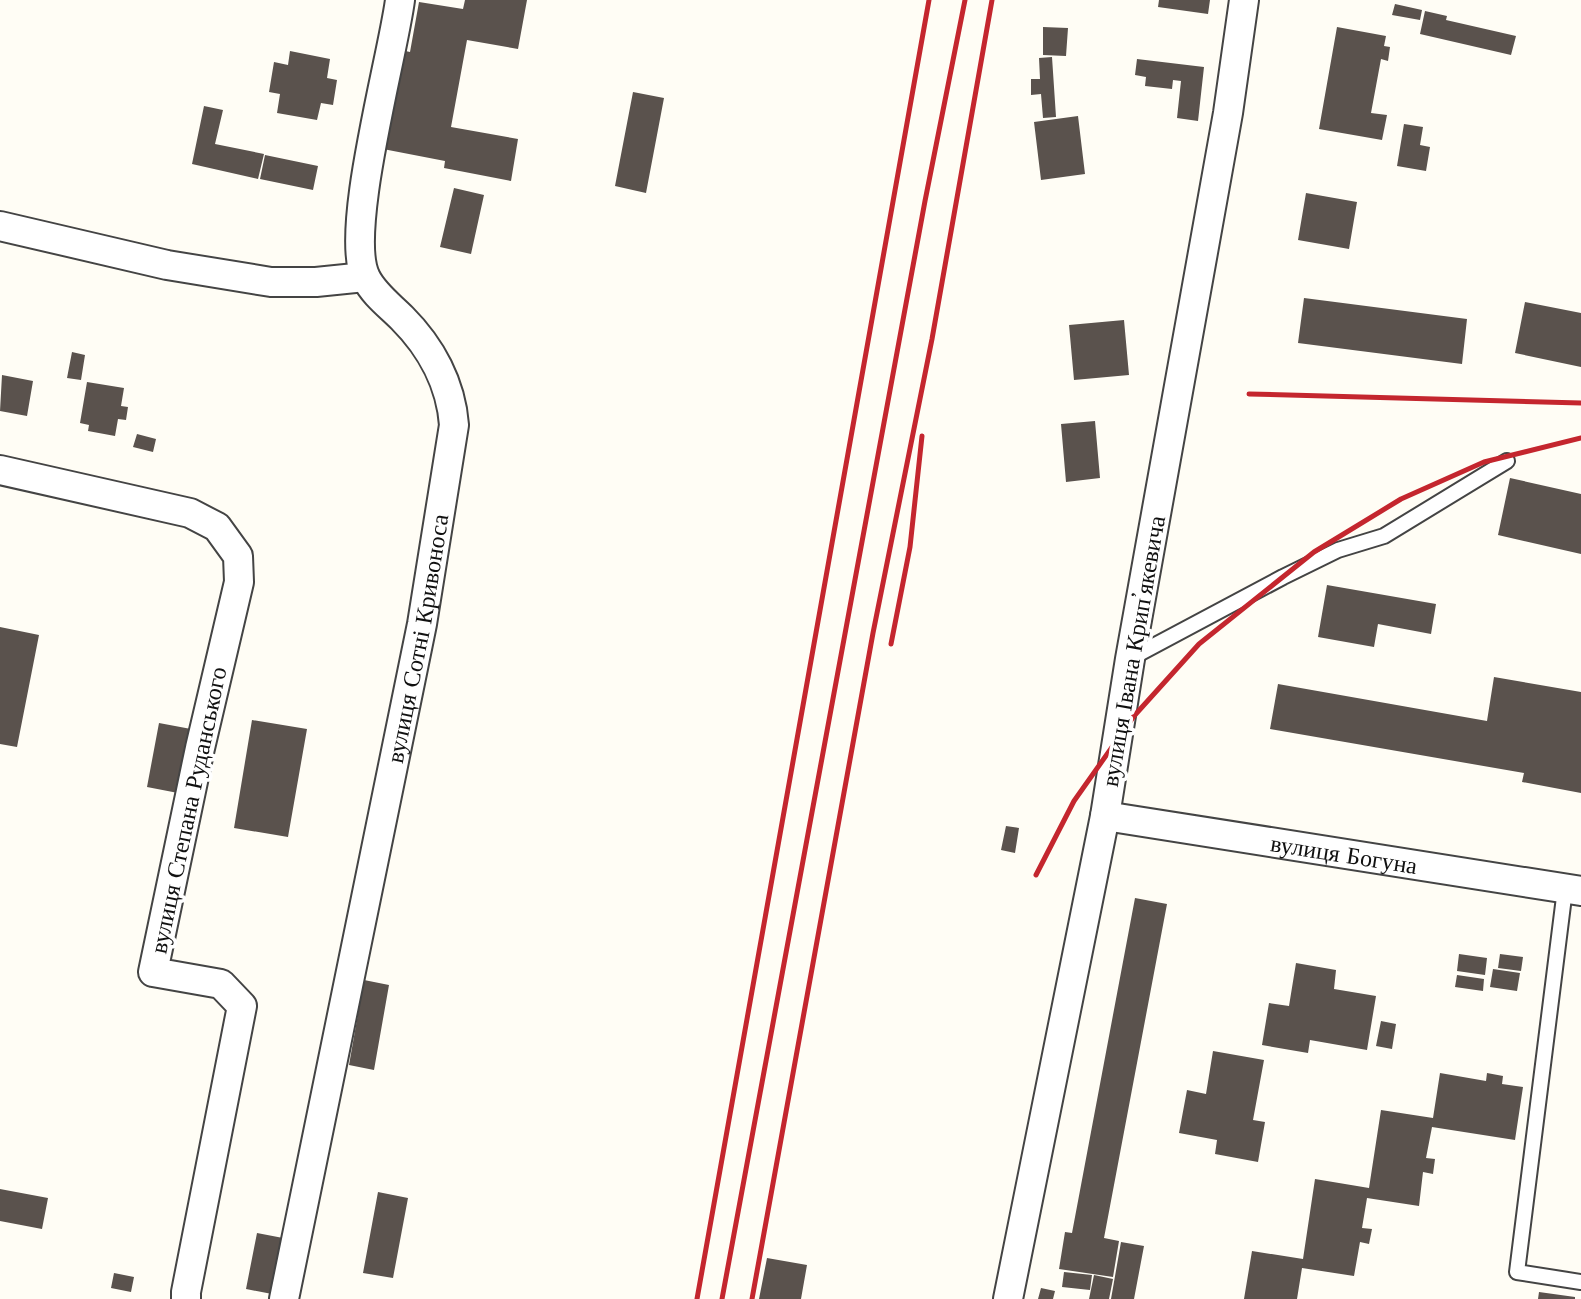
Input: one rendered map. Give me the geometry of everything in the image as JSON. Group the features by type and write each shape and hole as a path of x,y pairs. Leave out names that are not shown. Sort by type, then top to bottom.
{"street":[{"path":"0,226 167,265 271,282 316,282 365,277 360,239 365,185 400,0"},
{"name":"вулиця Івана Крипʼякевича","path":"1008,1299 1105,816 1130,659 1228,113 1244,0"},
{"name":"вулиця Сотні Кривоноса","path":"284,1299 422,624 454,425 448,390 428,349 414,331 377,295 365,277"},
{"name":"вулиця Степана Руданського","path":"0,470 190,513 217,527 238,556 239,582 200,748 153,972 220,984 242,1006 186,1299"},
{"name":"вулиця Богуна","path":"1105,816 1573,890"}],"lane":[{"path":"1130,659 1270,583 1338,550 1384,536 1507,461"},
{"path":"1573,890 1517,1272 1581,1282"}],"building":[{"path":"465,0 527,0 518,49 467,40 451,127 518,139 511,181 444,168 445,161 383,149 401,50 410,52 419,2 463,9"},
{"path":"1159,0 1210,0 1208,14 1158,7"},
{"path":"1395,4 1422,10 1420,20 1392,15"},
{"path":"1425,11 1447,16 1446,20 1516,36 1511,55 1420,34"},
{"path":"1043,27 1068,28 1066,56 1043,55"},
{"path":"1337,27 1386,36 1384,46 1390,47 1388,61 1381,59 1371,113 1387,115 1382,140 1319,129"},
{"path":"290,51 330,59 327,78 337,80 333,105 321,103 317,120 277,113 280,94 269,92 274,62 288,65"},
{"path":"1052,57 1056,117 1043,118 1041,94 1031,95 1031,79 1040,79 1039,58"},
{"path":"1137,59 1204,67 1198,121 1177,118 1181,81 1173,80 1172,89 1145,86 1146,77 1135,75"},
{"path":"633,92 664,98 646,193 615,186"},
{"path":"204,106 223,110 215,144 264,154 258,179 192,164"},
{"path":"1078,116 1085,174 1041,180 1034,122"},
{"path":"1404,124 1423,127 1420,145 1430,147 1426,171 1397,166"},
{"path":"265,155 318,166 313,190 260,179"},
{"path":"454,188 484,195 471,254 440,247"},
{"path":"1306,193 1357,202 1349,249 1298,240"},
{"path":"1304,298 1467,319 1462,364 1298,343"},
{"path":"1525,302 1581,313 1581,367 1515,353"},
{"path":"1124,320 1129,375 1074,380 1069,325"},
{"path":"72,352 85,355 81,380 67,378"},
{"path":"2,375 33,381 27,416 0,411"},
{"path":"87,382 124,388 121,406 128,407 126,420 118,419 115,436 88,431 89,425 80,423"},
{"path":"1095,421 1100,478 1066,482 1061,424"},
{"path":"137,434 156,439 153,452 133,447"},
{"path":"1510,478 1581,494 1581,554 1498,535"},
{"path":"1327,585 1436,604 1431,634 1378,624 1374,647 1318,637"},
{"path":"0,627 39,635 17,747 0,744"},
{"path":"1494,677 1581,692 1581,793 1522,782 1524,773 1270,729 1278,684 1487,721"},
{"path":"252,720 307,729 288,837 234,828"},
{"path":"159,723 191,729 178,793 147,787"},
{"path":"1006,826 1019,828 1015,853 1001,850"},
{"path":"1135,898 1167,904 1104,1238 1119,1241 1113,1277 1059,1269 1065,1232 1072,1233"},
{"path":"1459,954 1487,958 1485,975 1457,971"},
{"path":"1500,954 1523,957 1521,971 1498,968"},
{"path":"1296,963 1336,970 1334,989 1376,996 1367,1050 1310,1040 1308,1053 1262,1045 1269,1003 1289,1006"},
{"path":"1493,969 1520,973 1517,991 1490,987"},
{"path":"1457,975 1484,979 1483,991 1455,987"},
{"path":"364,980 389,985 374,1070 349,1065"},
{"path":"1381,1021 1396,1024 1392,1049 1376,1046"},
{"path":"1213,1051 1264,1060 1253,1120 1265,1122 1258,1162 1215,1154 1217,1140 1179,1133 1187,1090 1206,1094"},
{"path":"1440,1073 1486,1081 1487,1073 1503,1076 1502,1084 1523,1087 1515,1140 1432,1127 1426,1158 1435,1159 1433,1174 1423,1172 1419,1206 1367,1198 1362,1228 1372,1229 1369,1244 1360,1242 1354,1276 1302,1268 1297,1299 1244,1299 1252,1251 1303,1259 1315,1179 1369,1188 1381,1110 1433,1118"},
{"path":"0,1189 48,1198 42,1229 0,1221"},
{"path":"378,1192 408,1198 393,1278 363,1273"},
{"path":"257,1233 283,1238 272,1294 246,1289"},
{"path":"1121,1242 1144,1246 1134,1299 1111,1299"},
{"path":"767,1258 807,1265 801,1299 759,1299"},
{"path":"1064,1272 1092,1275 1090,1290 1062,1287"},
{"path":"114,1273 134,1277 131,1292 111,1288"},
{"path":"1094,1275 1113,1279 1109,1299 1089,1299"},
{"path":"1041,1288 1055,1291 1053,1299 1038,1299"},
{"path":"1539,1292 1575,1297 1575,1299 1538,1299"}],"railway":[{"path":"697,1299 929,0"},
{"path":"722,1299 925,201 965,0"},
{"path":"752,1299 873,633 932,339 992,0"},
{"path":"1249,394 1581,403"},
{"path":"891,644 910,547 922,436"},
{"path":"1036,875 1074,801 1134,716 1199,644 1314,552 1401,499 1484,462 1581,438"}]}
